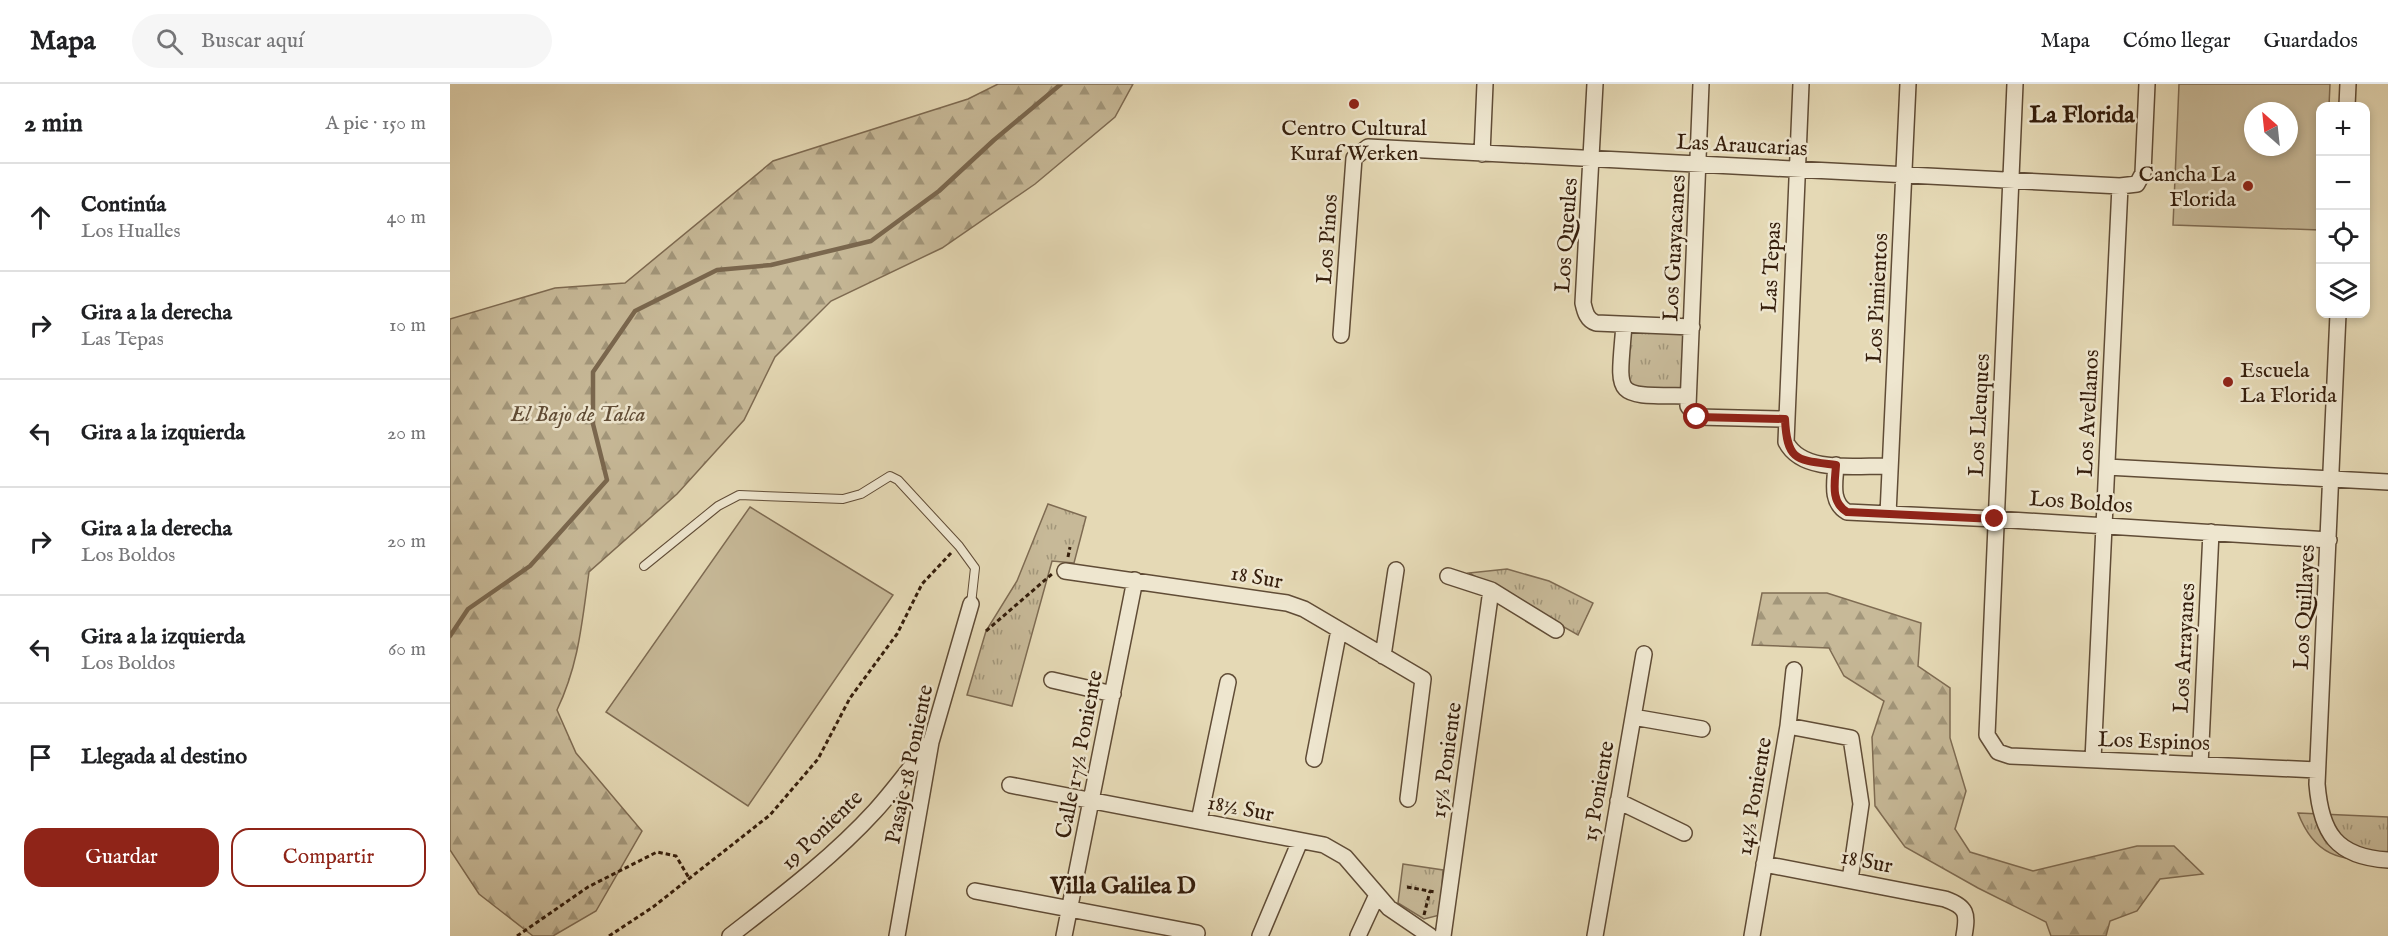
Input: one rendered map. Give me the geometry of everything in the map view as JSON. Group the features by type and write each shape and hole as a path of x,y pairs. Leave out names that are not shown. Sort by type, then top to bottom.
{"street":[{"path":"1482,154 1485,84"},
{"name":"Los Queules","path":"1595,84 1583,303 1591,321 1624,325 1692,327"},
{"name":"Los Guayacanes","path":"1701,84 1688,396 1691,413 1697,417 1785,419"},
{"name":"Las Tepas","path":"1801,84 1785,419 1786,442 1791,452 1806,461 1836,465"},
{"name":"Los Pimientos","path":"1888,514 1908,84"},
{"name":"Los Lleuques","path":"1993,746 1987,735 1986,723 2015,84"},
{"path":"2120,186 2138,184 2143,173 2147,84"},
{"path":"2347,102 2348,84"},
{"name":"Las Araucarias","path":"1362,149 1373,146 1482,154 2120,186"},
{"name":"Los Pinos","path":"1341,335 1354,158 1362,149"},
{"name":"Los Avellanos","path":"2093,760 2120,186"},
{"name":"Los Quillayes","path":"2338,318 2317,770 2321,813 2327,830 2337,843 2349,852 2365,859 2388,860"},
{"path":"1624,325 1620,378 1622,388 1632,395 1688,396"},
{"path":"1836,465 1890,466"},
{"name":"Los Boldos","path":"1836,465 1835,496 1840,508 1847,512 2104,525 2329,540"},
{"name":"Los Boldos","path":"2107,467 2388,482"},
{"name":"Los Arrayanes","path":"2200,765 2211,532"},
{"path":"1383,656 1396,570"},
{"name":"18 Sur","path":"1065,571 1287,603 1304,609 1424,679 1408,799"},
{"path":"1448,576 1491,590 1556,630"},
{"name":"Calle 17½ Poniente","path":"1064,936 1093,800 1135,580"},
{"name":"15½ Poniente","path":"1443,936 1491,590"},
{"name":"Pasaje 18 Poniente","path":"897,936 931,742 971,604"},
{"path":"1314,759 1339,630"},
{"name":"15 Poniente","path":"1595,936 1644,654"},
{"path":"1788,726 1794,670"},
{"path":"1052,681 1113,694"},
{"path":"1199,821 1228,682"},
{"path":"1633,717 1702,729"},
{"name":"14½ Poniente","path":"1752,936 1788,726 1851,738 1861,804 1850,880"},
{"name":"19 Poniente","path":"730,936 801,881 841,845 876,810 931,742"},
{"name":"Los Espinos","path":"1993,746 1998,752 2010,756 2317,770"},
{"name":"18½ Sur","path":"1010,785 1324,845 1345,857 1376,897 1425,933"},
{"path":"1618,801 1684,833"},
{"path":"1260,936 1300,841"},
{"name":"18 Sur","path":"1764,864 1938,897 1961,905 1967,922 1965,936"},
{"path":"975,891 1197,933"},
{"path":"1358,936 1376,897"}],"lane":[{"path":"644,566 718,506 739,495 843,499 861,494 890,476 898,480 959,546 975,568 971,604"}],"path":[{"path":"609,936 689,878 770,814 818,759 850,698 897,634 922,584 959,546"},
{"path":"986,631 1048,574"},
{"path":"517,936 588,887 657,852 676,856 689,878"},
{"path":"1407,887 1449,894"},
{"path":"1425,933 1430,891"}],"green space":[{"name":"El Bajo de Talca","path":"998,84 1133,84 1115,117 1035,184 942,248 831,301 775,357 744,420 677,494 589,572 575,659 557,710 576,753 642,831 596,911 553,936 533,936 479,894 450,850 450,319 555,288 625,283 773,161 968,99"},
{"name":"Cancha La Florida","path":"2179,84 2330,84 2329,102 2316,102 2316,230 2173,225"},
{"path":"1624,325 1692,327 1688,396 1622,388"},
{"path":"1048,504 1086,517 1074,563 1052,561 1012,706 967,695 986,631 1017,581"},
{"path":"750,507 893,595 748,806 606,712"},
{"path":"1507,569 1549,581 1593,603 1578,635 1469,573"},
{"path":"1762,593 1827,593 1921,623 1918,666 1950,688 1950,738 1966,791 1955,829 1970,852 2033,871 2137,846 2174,846 2203,874 2160,879 2137,911 2110,921 2106,936 2051,936 2046,922 1978,888 1905,847 1875,806 1872,737 1884,701 1844,676 1829,648 1752,645"},
{"path":"2298,813 2388,817 2388,863 2344,858 2333,854 2313,840"},
{"path":"1403,864 1443,870 1440,915 1424,919 1398,903"}],"waterway":[{"path":"450,636 468,609 530,566 607,480 593,424 593,372 635,311 717,270 771,265 871,241 939,191 994,140 1061,84"}],"place":[{"name":"Centro Cultural Kuraf Werken","path":"1354,104"},
{"name":"Cancha La Florida","path":"2248,186"},
{"name":"Escuela La Florida","path":"2228,382"}],"district":[{"name":"La Florida","path":"2082,114"},
{"name":"Villa Galilea D","path":"1123,885"}],"route":[{"path":"1697,417 1785,419 1786,442 1791,452 1806,461 1836,465 1835,496 1840,508 1847,512 1995,519"}]}
